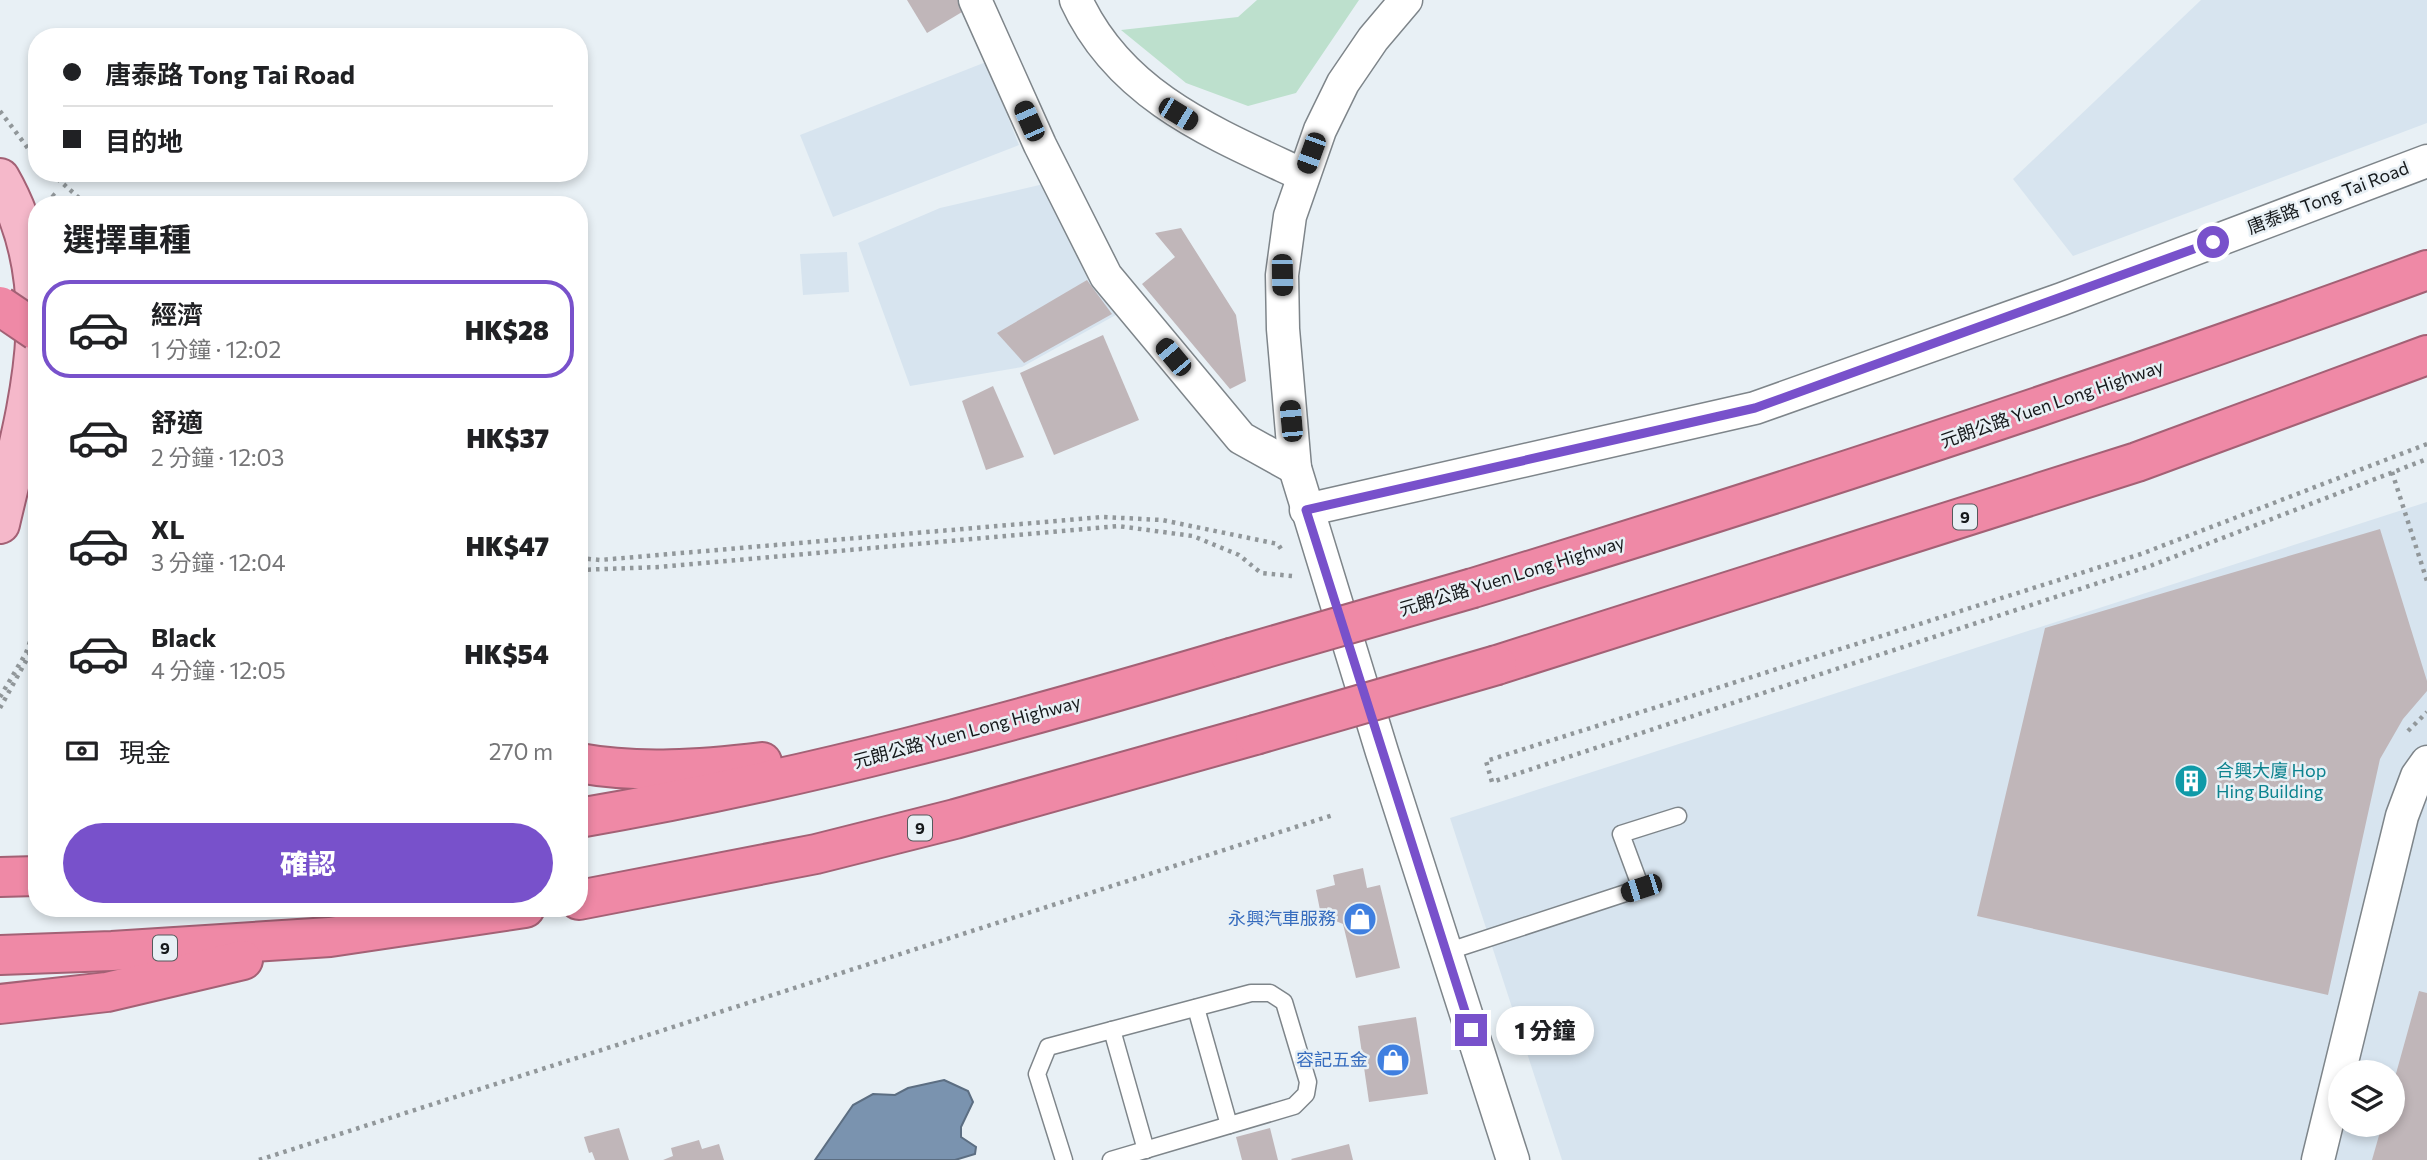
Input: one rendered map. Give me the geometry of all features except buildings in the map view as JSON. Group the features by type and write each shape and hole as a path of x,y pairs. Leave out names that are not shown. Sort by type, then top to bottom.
{"highway":[{"name":"元朗公路 Yuen Long Highway","path":"588,816 807,775 1032,717 1473,588 1970,432 2231,342 2427,270"},
{"path":"0,306 28,325"},
{"name":"9","path":"588,898 816,854 956,819 1497,665 2137,462 2427,355"},
{"path":"588,765 608,768 683,769 759,762 882,745 1032,717"},
{"path":"0,877 28,876"},
{"name":"9","path":"0,955 112,951 330,937 464,917"},
{"path":"0,1004 107,992 186,975 330,937"}],"main road":[{"path":"0,178 17,214 28,250"},
{"path":"0,524 28,400"}],"street":[{"path":"975,0 1040,145 1106,276 1241,438 1295,468"},
{"path":"1076,0 1102,46 1127,74 1151,94 1201,128 1303,175"},
{"path":"1406,0 1373,38 1343,83 1320,130 1290,216 1282,275 1283,329 1295,468 1306,510 1513,1160"},
{"name":"唐泰路 Tong Tai Road","path":"1306,510 1755,408 2062,299 2427,161"},
{"path":"2318,1160 2402,816 2417,776 2427,762"}],"lane":[{"path":"1446,952 1641,888 1621,834 1678,816"},
{"path":"1064,1160 1037,1074 1048,1047 1251,993 1270,993 1284,1002 1308,1082 1306,1094 1294,1106 1111,1160"},
{"path":"1196,1007 1229,1125"},
{"path":"1112,1030 1146,1150"}],"path":[{"path":"0,111 28,148"},
{"path":"61,182 77,196"},
{"path":"2427,444 2141,554 1486,761 1492,782 2150,566 2427,459"},
{"path":"2392,472 2427,582"},
{"path":"588,570 659,568 1118,526 1194,536 1239,555 1261,573 1292,576"},
{"path":"0,697 28,647"},
{"path":"0,708 28,657"},
{"path":"259,1160 1333,815"}],"shaded area":[{"path":"2201,0 2427,0 2427,123 2073,256 2013,179"},
{"path":"986,62 1019,145 833,217 800,135"},
{"path":"1048,183 1123,311 1022,367 910,386 858,243 940,208"},
{"path":"847,252 849,292 803,295 800,254"},
{"path":"2427,502 2427,1160 1562,1160 1450,818"}],"green space":[{"path":"1257,0 1359,0 1296,93 1248,106 1186,83 1121,30 1238,17"}],"water":[{"path":"944,1080 968,1091 973,1102 961,1127 961,1137 976,1147 975,1154 955,1160 815,1160 853,1105 873,1094 895,1095 908,1088"}],"place":[{"name":"合興大廈 Hop Hing Building","path":"2191,781"},
{"name":"永興汽車服務","path":"1360,919"},
{"name":"容記五金","path":"1393,1060"}],"route":[{"path":"1471,1030 1306,510 1755,408 2062,299 2213,242"}]}
